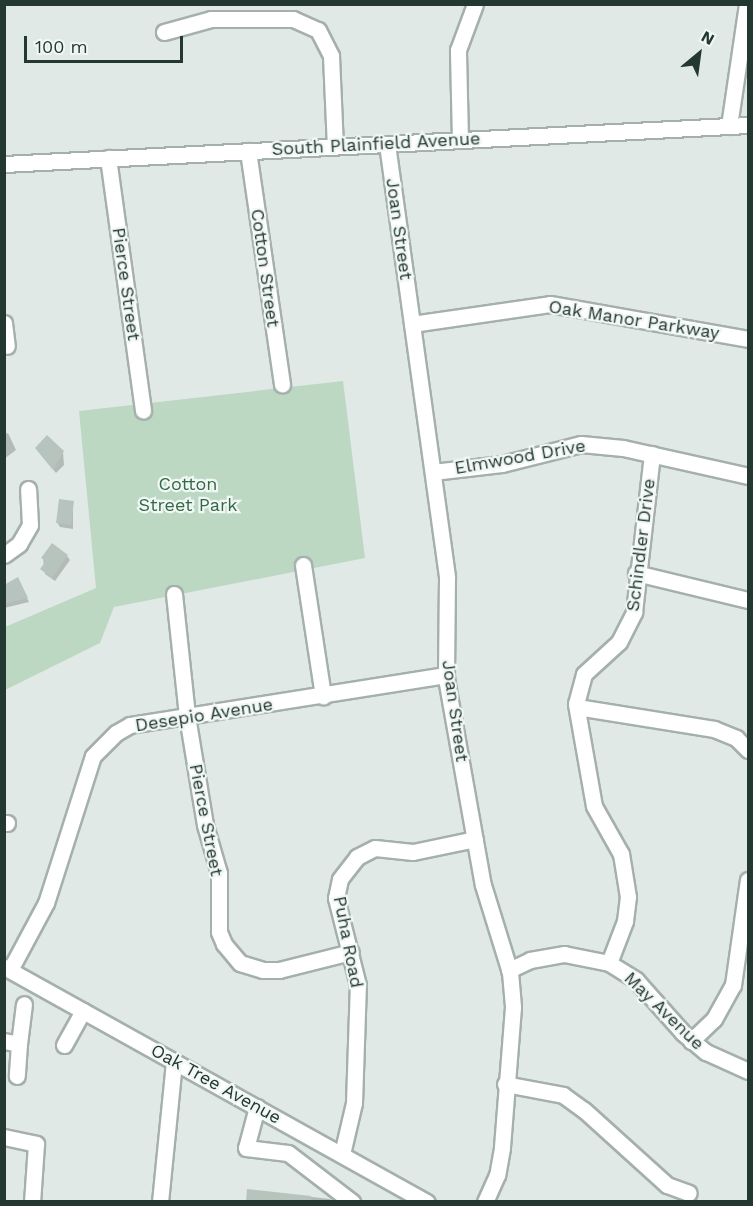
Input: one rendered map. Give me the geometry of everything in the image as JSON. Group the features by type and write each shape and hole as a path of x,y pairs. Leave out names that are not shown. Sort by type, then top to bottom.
{"street":[{"path":"460,140 458,50 475,4"},
{"path":"729,126 747,4"},
{"path":"165,32 211,19 293,19 318,30 331,56 335,146"},
{"name":"South Plainfield Avenue","path":"4,164 748,125"},
{"name":"Joan Street","path":"387,144 447,578 446,675 483,885 509,970 513,1007 500,1166 485,1202"},
{"name":"Cotton Street","path":"248,151 282,385"},
{"name":"Pierce Street","path":"108,158 143,411"},
{"name":"Oak Manor Parkway","path":"412,324 550,304 748,339"},
{"path":"4,323 7,346"},
{"name":"Elmwood Drive","path":"433,472 502,464 581,444 652,454 748,476"},
{"name":"Schindler Drive","path":"609,963 625,921 628,897 621,854 594,806 576,707 584,674 619,642 630,625 652,454"},
{"path":"4,555 19,544 30,525 28,489"},
{"path":"303,565 323,696"},
{"path":"636,573 748,600"},
{"name":"Pierce Street","path":"174,594 187,716 205,825 219,873 219,932 224,944 240,963 263,970 279,970 351,952"},
{"name":"Desepio Avenue","path":"7,970 46,903 93,756 104,741 130,725 446,675"},
{"path":"576,707 714,729 736,738 748,750"},
{"name":"Puha Road","path":"342,1154 351,1124 356,1075 358,985 336,898 340,879 357,857 375,848 413,852 475,839"},
{"path":"691,1041 714,1018 733,985 748,880"},
{"name":"May Avenue","path":"509,970 541,957 564,954 609,963 636,980 691,1041 719,1060 748,1071"},
{"name":"Oak Tree Avenue","path":"7,970 427,1202"},
{"path":"17,1076 12,1042 24,1004"},
{"path":"64,1045 83,1011"},
{"path":"160,1202 174,1061"},
{"path":"506,1084 563,1095 585,1110 667,1185 689,1194"},
{"path":"257,1107 246,1148 288,1153 352,1202"},
{"path":"4,1137 36,1144 32,1202"}],"green space":[{"name":"Cotton Street Park","path":"343,381 365,558 114,607 100,643 5,690 5,627 96,588 79,411"}],"building":[{"path":"47,435 64,451 53,470 35,448"},
{"path":"59,499 74,501 71,525 56,523"},
{"path":"52,543 68,555 52,578 40,569 46,561 41,558"},
{"path":"18,577 28,598 4,604 4,585"},
{"path":"247,1189 311,1196 311,1202 246,1202"}]}
